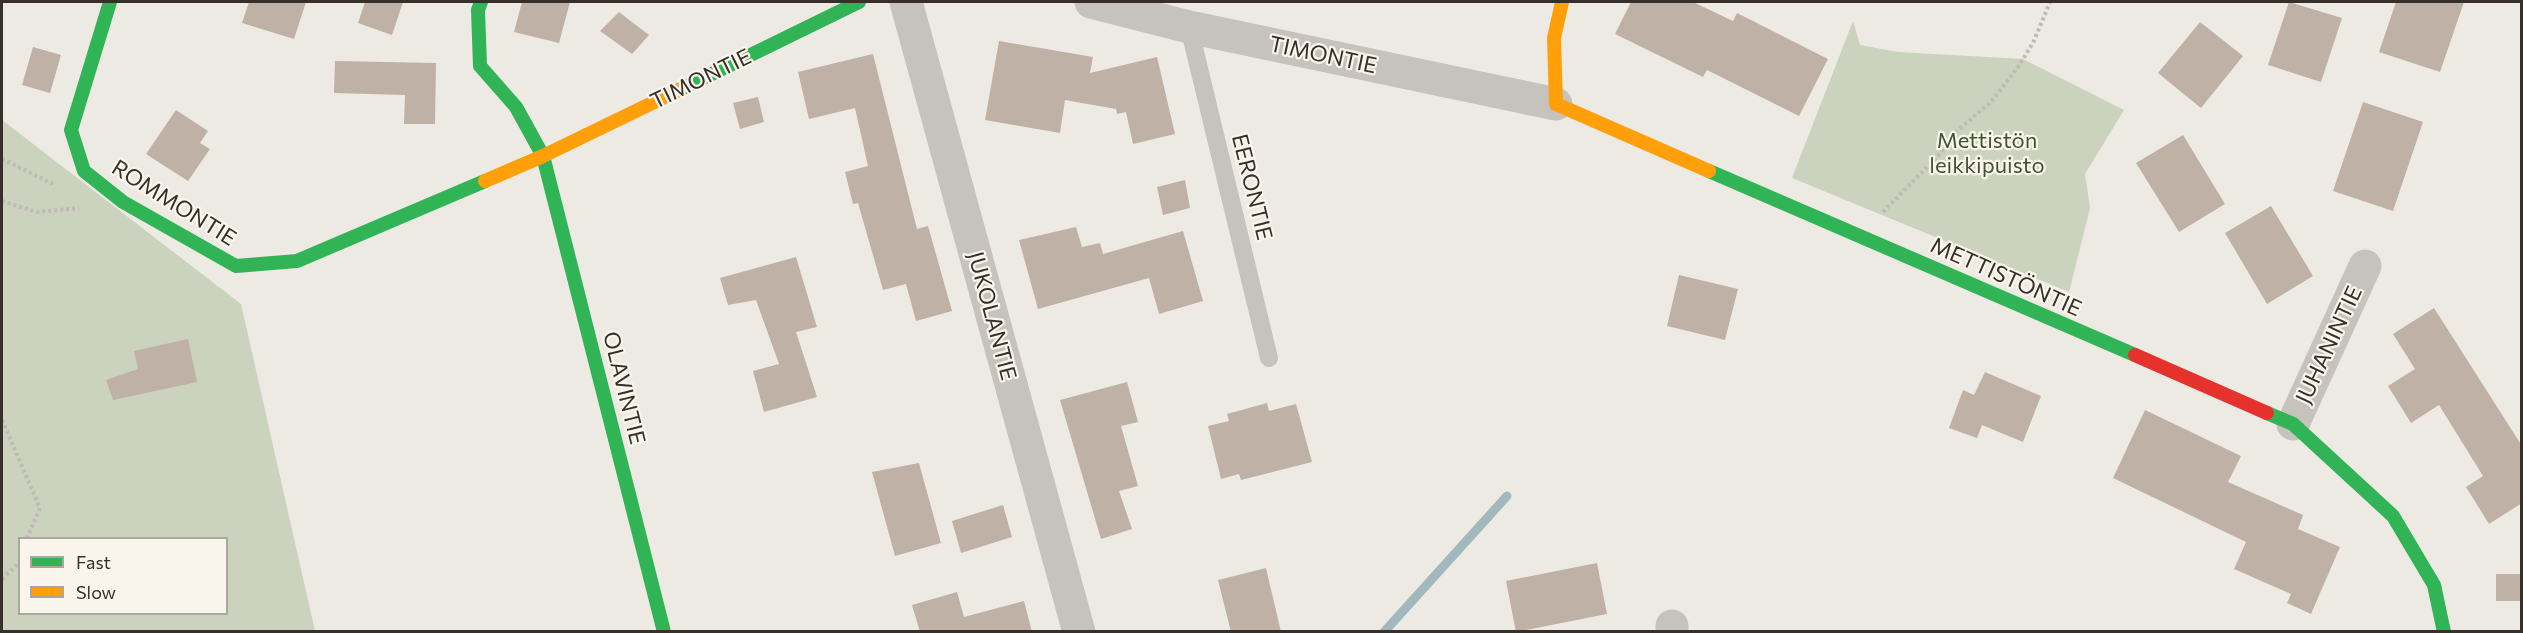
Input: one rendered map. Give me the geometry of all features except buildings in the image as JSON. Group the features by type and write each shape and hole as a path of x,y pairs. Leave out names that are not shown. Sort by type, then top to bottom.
{"street":[{"name":"ROMMONTIE","path":"110,2 71,130 84,171 123,202 236,266 297,261 543,156"},
{"name":"OLAVINTIE","path":"481,2 478,10 480,66 516,106 543,156 664,632"},
{"name":"TIMONTIE","path":"543,156 859,2"},
{"name":"JUKOLANTIE","path":"906,2 1078,632"},
{"name":"TIMONTIE","path":"1091,2 1189,27 1556,104"},
{"path":"1556,104 1554,38 1562,2"},
{"name":"METTISTÖNTIE","path":"1556,104 2293,424 2393,516 2434,585 2444,632"},
{"name":"JUHANINTIE","path":"2293,424 2365,266"}],"lane":[{"name":"EERONTIE","path":"1189,27 1269,358"}],"path":[{"path":"1859,235 1940,154 1952,135 1991,102 2033,43 2050,2"},
{"path":"2,159 23,172 61,188"},
{"path":"2,201 37,212 83,208 100,183"},
{"path":"2,420 40,508 27,537"},
{"path":"2,579 18,564"}],"green space":[{"name":"Mettistön leikkipuisto","path":"1853,21 1860,45 1898,52 2023,59 2124,110 2085,174 2090,208 2069,292 1792,178"},
{"path":"2,120 241,304 315,631 2,631"}],"waterway":[{"path":"1384,632 1507,496"}],"traffic: fast":[{"path":"110,2 71,130 84,171 123,202 236,266 297,261 485,181"},
{"path":"481,2 478,10 480,66 516,107 543,156 664,632"},
{"path":"679,90 859,2"},
{"path":"1709,171 2135,355"},
{"path":"2267,413 2293,424 2393,516 2434,585 2444,632"}],"traffic: slow":[{"path":"1562,2 1554,38 1556,104 1709,171"},
{"path":"485,181 543,156 679,90"}],"traffic: jam":[{"path":"2135,355 2267,413"}]}
